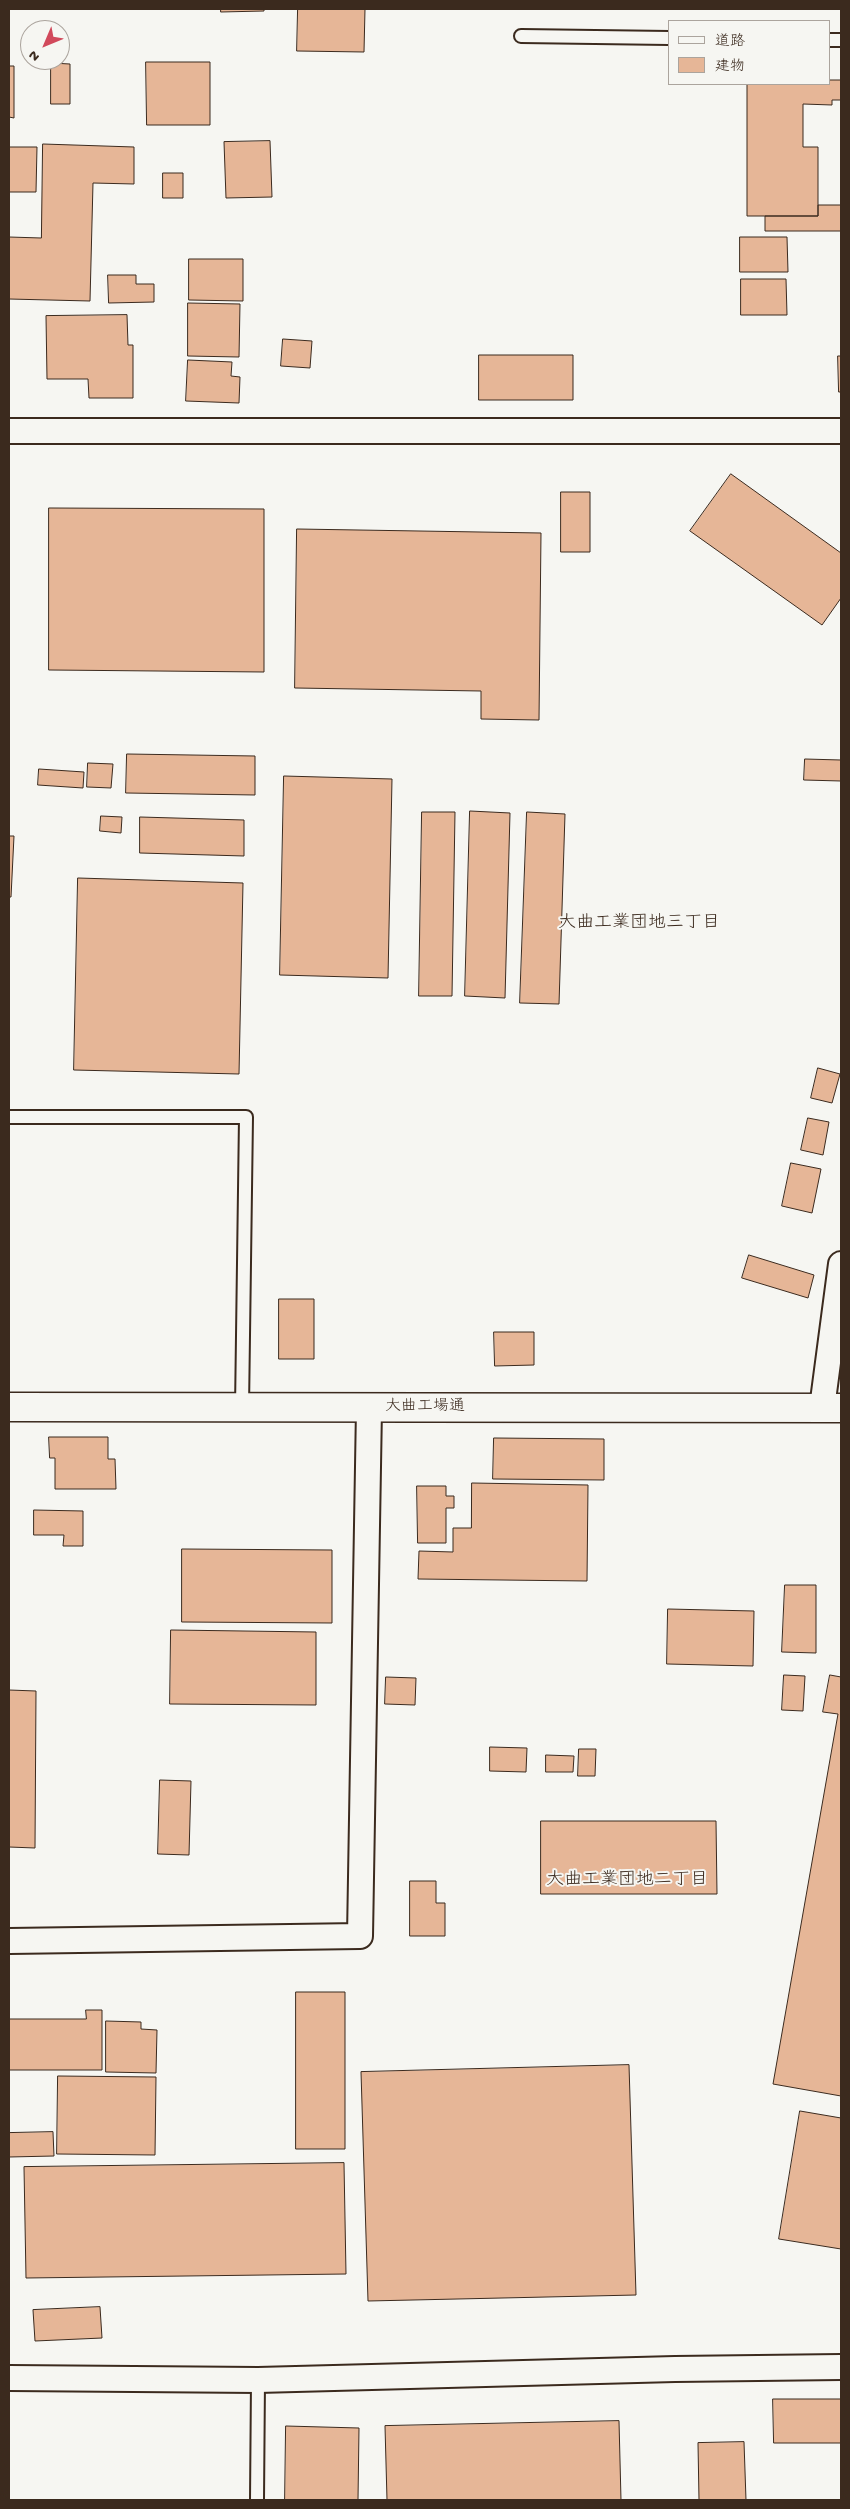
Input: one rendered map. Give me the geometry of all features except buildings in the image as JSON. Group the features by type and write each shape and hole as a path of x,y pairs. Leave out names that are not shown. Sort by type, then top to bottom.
{"street":[{"path":"9,431 841,431"},
{"path":"832,1408 841,1264"},
{"name":"大曲工場通","path":"9,1408 832,1408"},
{"path":"9,1941 360,1936 369,1408"},
{"path":"9,2378 258,2380 675,2369 841,2367"}],"lane":[{"path":"521,36 668,38"},
{"path":"9,1117 246,1117 242,1408"},
{"path":"257,2500 258,2380"}],"district":[{"name":"大曲工業団地三丁目","path":"639,924"},
{"name":"大曲工業団地二丁目","path":"627,1881"}]}
